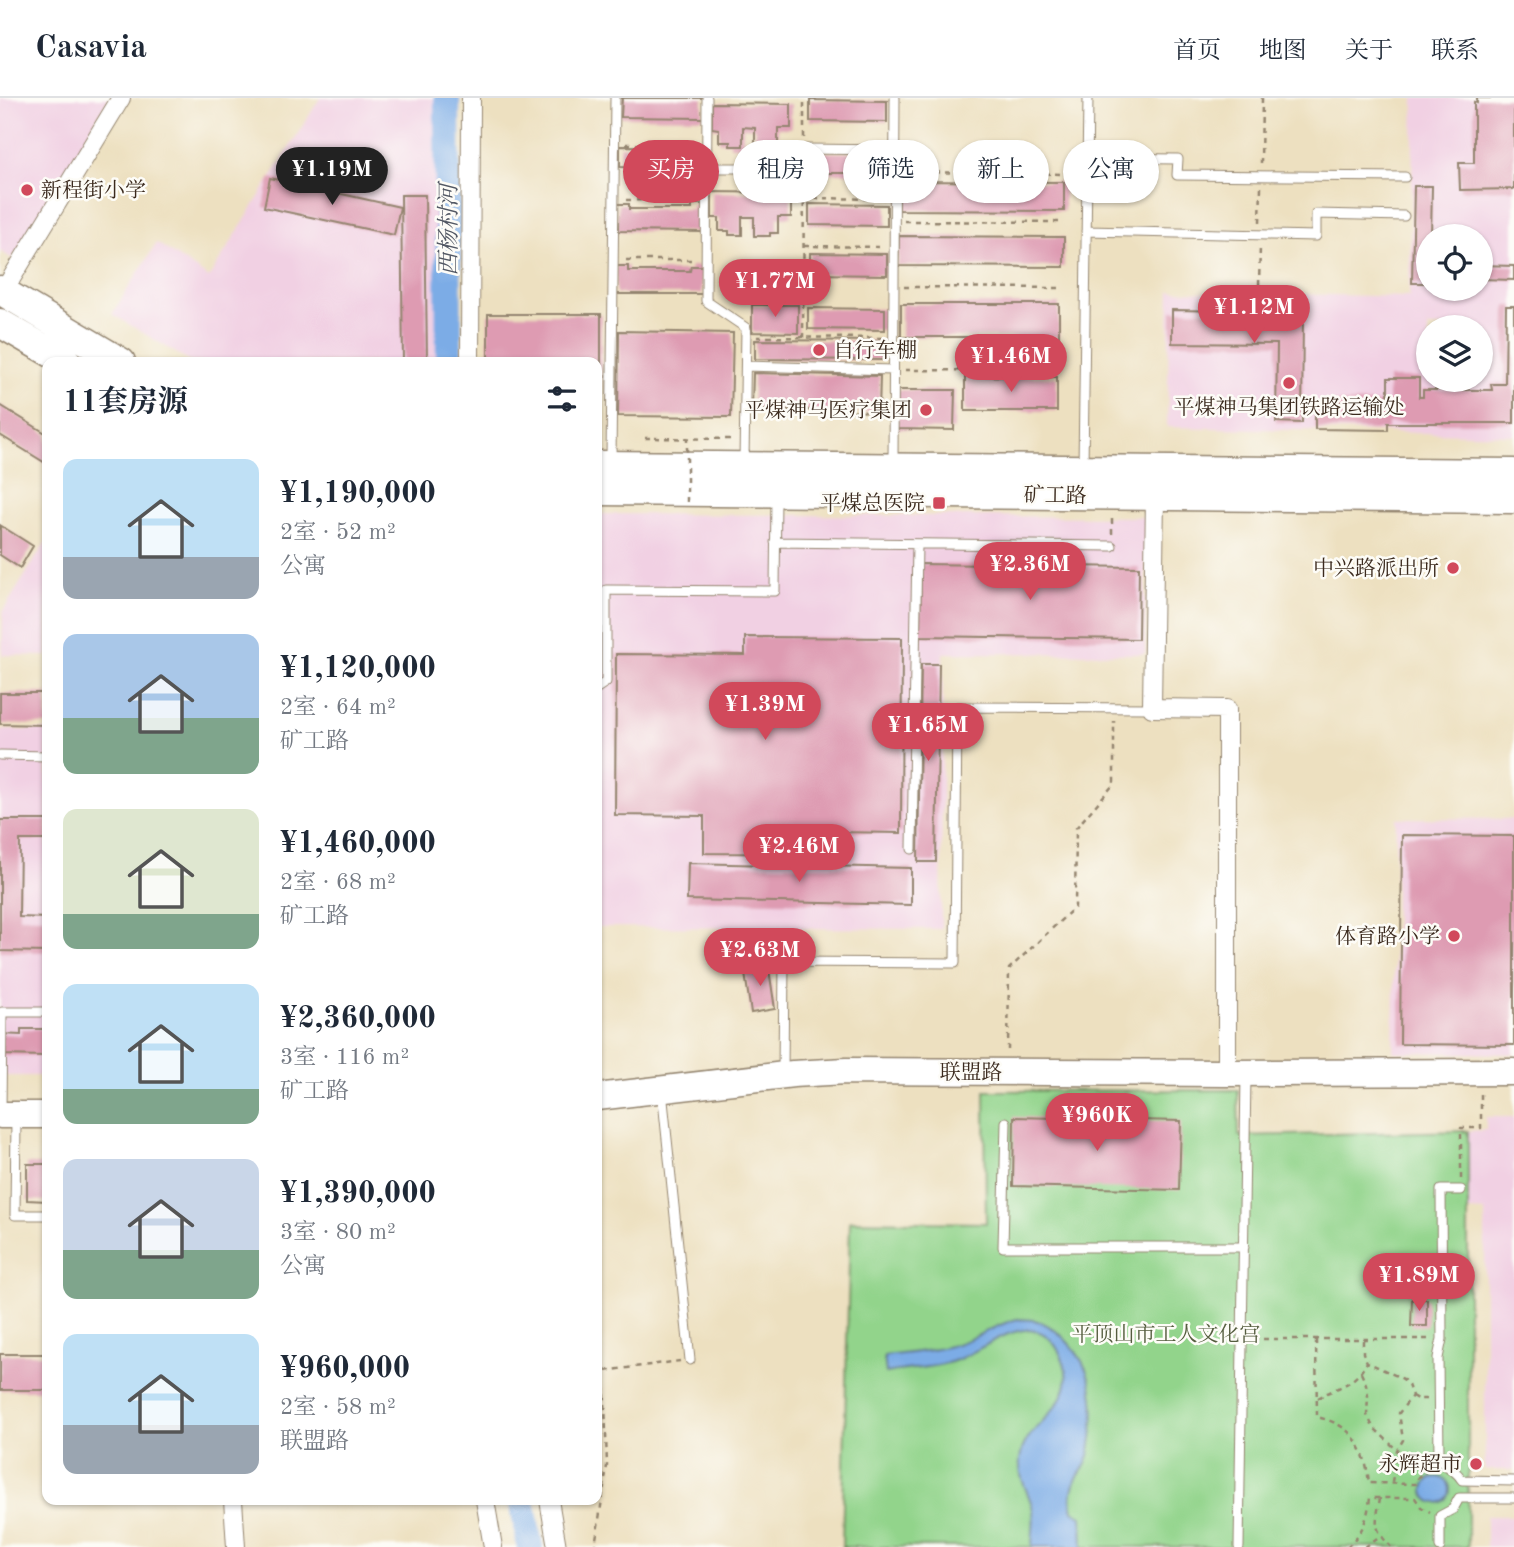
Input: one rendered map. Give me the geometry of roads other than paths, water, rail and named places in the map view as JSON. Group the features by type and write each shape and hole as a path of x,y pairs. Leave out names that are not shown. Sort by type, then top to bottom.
{"main road":[{"path":"1,291 113,357"},
{"path":"0,323 58,357"},
{"name":"矿工路","path":"604,465 893,468 1083,482 1112,495 1514,499"},
{"name":"矿工路","path":"602,491 776,493 1083,482 1514,473"}],"street":[{"path":"1,291 121,98"},
{"path":"470,357 471,98"},
{"path":"1155,496 1152,708 1227,709 1237,1073"},
{"name":"联盟路","path":"602,1096 783,1075 846,1071 1514,1072"},
{"path":"6,1115 42,1115"},
{"path":"233,1505 236,1547"},
{"path":"486,1505 493,1547"},
{"path":"550,1505 557,1547"}],"lane":[{"path":"604,465 615,98"},
{"path":"707,98 707,140"},
{"path":"895,98 895,140"},
{"path":"1087,140 1088,98"},
{"path":"719,168 790,168 804,149 843,149"},
{"path":"1159,159 1178,159 1177,175 1405,177"},
{"path":"707,203 706,301 746,328 744,467"},
{"path":"893,468 894,203"},
{"path":"1083,482 1086,203"},
{"path":"1086,232 1316,236 1316,214 1404,216"},
{"path":"746,366 893,370"},
{"path":"602,685 606,682 606,590 775,591 776,493"},
{"path":"775,542 1112,546"},
{"path":"912,849 917,544"},
{"path":"783,1075 784,962 955,963 957,707 1152,708"},
{"path":"0,755 42,756"},
{"path":"42,1012 2,1012 6,1115 15,1215 42,1215"},
{"path":"1237,1073 1244,1247 1239,1547"},
{"path":"662,1089 690,1360"},
{"path":"1006,1122 1003,1247 1244,1247"},
{"path":"1461,1190 1441,1190 1442,1339 1438,1358 1439,1458 1462,1480 1514,1481"},
{"path":"1440,1547 1440,1516 1453,1509 1459,1498 1514,1498"}],"water":[{"path":"1017,1319 1043,1323 1061,1335 1083,1362 1090,1381 1094,1409 1091,1447 1086,1464 1072,1490 1073,1511 1082,1516 1083,1547 1032,1547 1033,1510 1022,1480 1020,1459 1028,1438 1057,1405 1066,1384 1062,1356 1046,1336 1034,1330 1021,1330 954,1361 886,1373 884,1356 950,1346"},
{"path":"1437,1477 1446,1481 1450,1490 1446,1499 1437,1503 1428,1499 1424,1490 1428,1481"}],"waterway":[{"name":"西杨村河","path":"447,98 449,357"},
{"name":"西杨村河","path":"523,1505 530,1547"}],"place":[{"name":"新程街小学","path":"27,190"},
{"name":"自行车棚","path":"819,350"},
{"name":"平煤神马集团铁路运输处","path":"1289,383"},
{"name":"平煤神马医疗集团","path":"926,410"},
{"name":"平煤总医院","path":"939,503"},
{"name":"中兴路派出所","path":"1453,568"},
{"name":"体育路小学","path":"1454,936"},
{"name":"永辉超市","path":"1476,1464"}],"park label":[{"name":"平顶山市工人文化宫","path":"1166,1334"}]}
